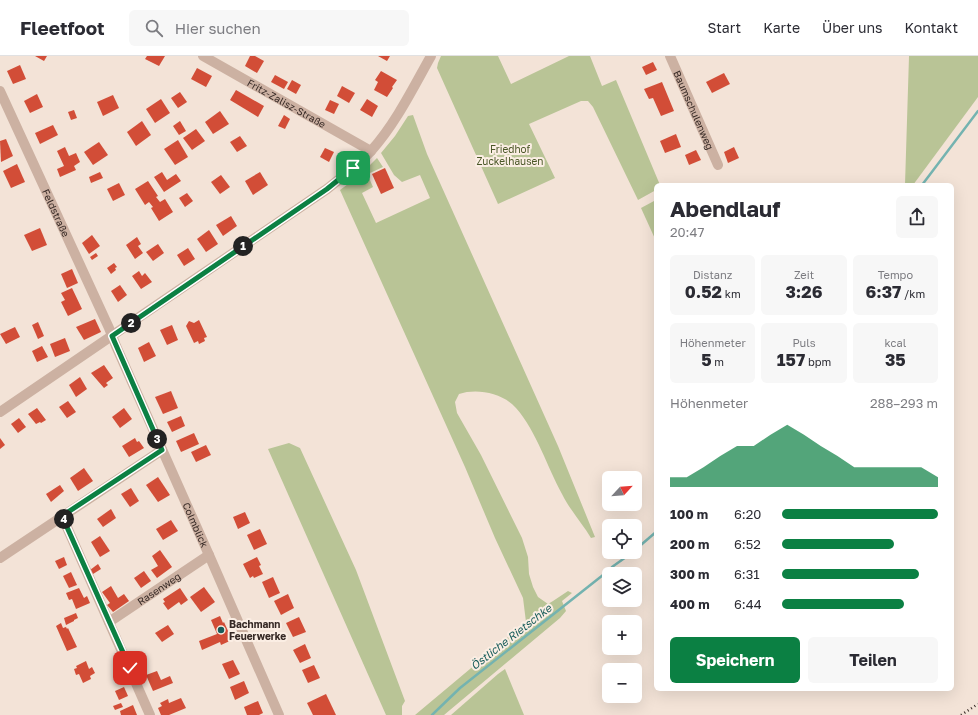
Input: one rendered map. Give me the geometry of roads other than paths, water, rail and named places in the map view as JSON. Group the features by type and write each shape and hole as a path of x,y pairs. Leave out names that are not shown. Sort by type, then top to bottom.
{"street":[{"name":"Fritz-Zalisz-Straße","path":"203,56 371,150"},
{"path":"0,412 327,189 353,168 371,150 392,122 431,56"},
{"name":"Baumschulenweg","path":"670,56 718,165"},
{"name":"Feldstraße","path":"0,91 112,336"},
{"name":"Colmblick","path":"112,336 278,715"},
{"path":"0,558 162,450"},
{"path":"62,516 150,715"},
{"name":"Rasenweg","path":"109,622 209,555"}],"waterway":[{"name":"Östliche Rietschke","path":"924,183 978,111"},
{"name":"Östliche Rietschke","path":"642,544 654,534"},
{"name":"Östliche Rietschke","path":"612,567 623,559"},
{"name":"Östliche Rietschke","path":"432,715 460,688 602,576"}],"railway":[{"path":"961,715 978,704"}],"place":[{"name":"Bachmann Feuerwerke","path":"221,630"}],"park label":[{"name":"Friedhof Zuckelhausen","path":"510,154"}]}
